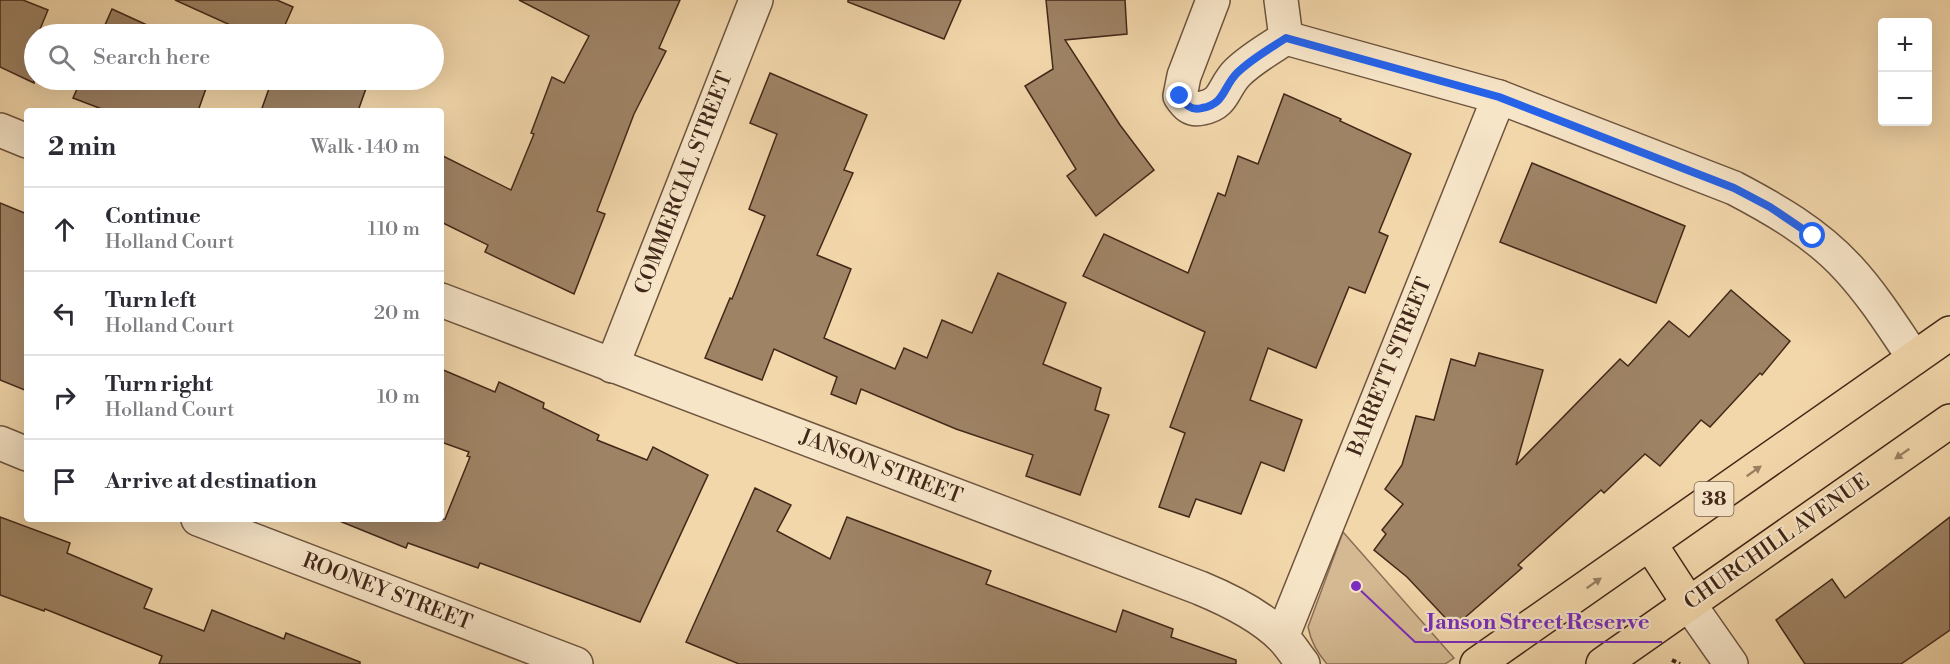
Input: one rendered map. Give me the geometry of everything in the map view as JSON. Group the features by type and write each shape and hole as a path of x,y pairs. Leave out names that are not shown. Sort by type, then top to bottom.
{"main road":[{"name":"38","path":"1478,664 1950,333"},
{"name":"CHURCHILL AVENUE","path":"1603,664 1950,421"},
{"path":"1650,544 1689,604"}],"street":[{"name":"COMMERCIAL STREET","path":"612,366 756,0"},
{"path":"1213,0 1184,76 1180,96 1187,106 1196,110 1211,106 1222,96 1234,75 1286,38 1499,97 1681,166 1734,188 1770,207 1813,236 1847,266 1914,358"},
{"path":"1281,0 1286,38"},
{"name":"BARRETT STREET","path":"1282,637 1499,97"},
{"path":"0,130 24,140"},
{"name":"JANSON STREET","path":"444,301 1225,598 1254,615 1282,637 1303,664"},
{"path":"0,443 24,452"},
{"name":"ROONEY STREET","path":"206,522 576,664"},
{"path":"1689,604 1731,664"}],"path":[{"path":"1672,660 1680,664"}],"shaded area":[{"path":"1343,532 1454,658 1445,664 1327,664 1315,647 1308,627"}],"building":[{"path":"0,0 23,0 48,10 42,24 24,24 24,78 0,67"},
{"path":"175,0 277,0 293,7 285,24 228,24"},
{"path":"519,0 680,0 659,48 666,51 634,114 597,211 605,214 574,294 485,252 488,245 444,223 444,156 511,190 534,134 531,133 552,77 564,83 589,36"},
{"path":"848,0 961,0 944,39 848,2"},
{"path":"1046,0 1125,0 1127,34 1065,40 1120,125 1154,170 1096,216 1067,176 1076,169 1025,86 1053,69"},
{"path":"112,9 145,24 105,24"},
{"path":"770,73 867,115 844,170 853,173 817,255 851,269 824,338 895,369 904,348 927,358 942,320 972,333 998,273 1066,303 1043,364 1101,388 1095,410 1109,415 1080,495 1026,476 1033,455 956,429 861,389 856,404 831,394 837,377 774,349 762,380 705,358 730,298 732,299 765,216 749,209 777,134 750,123"},
{"path":"77,90 205,90 199,108 99,108 73,98"},
{"path":"268,90 365,90 359,108 262,108"},
{"path":"1284,94 1411,154 1379,232 1388,236 1365,293 1349,287 1316,368 1268,348 1250,400 1302,420 1284,471 1261,462 1241,514 1196,499 1189,517 1159,507 1185,433 1170,427 1205,332 1083,276 1104,234 1188,273 1218,193 1225,196 1238,156 1258,164"},
{"path":"1532,163 1685,226 1656,303 1500,242"},
{"path":"0,203 24,213 24,390 0,380"},
{"path":"1731,290 1790,341 1762,375 1760,373 1710,427 1701,420 1660,466 1645,454 1604,493 1601,490 1518,565 1522,568 1454,627 1407,577 1374,550 1386,534 1382,530 1403,504 1385,489 1402,465 1416,416 1434,420 1451,359 1475,366 1479,353 1543,370 1516,465 1620,359 1628,366 1669,321 1689,337"},
{"path":"444,370 495,392 499,382 544,403 543,408 599,435 597,440 647,460 653,447 708,475 640,622 480,563 478,568 408,543 406,548 342,522 444,522 470,457 467,456 469,452 444,443"},
{"path":"755,488 791,505 777,531 830,559 847,517 991,571 986,584 1116,632 1123,610 1173,629 1171,637 1236,660 1236,664 739,664 686,642"},
{"path":"0,517 70,543 67,553 152,589 144,608 204,631 212,610 284,639 286,633 360,662 360,664 159,664 162,656 45,609 44,611 0,595"},
{"path":"1950,517 1950,630 1901,664 1805,664 1776,620 1832,579 1845,598"}],"place":[{"name":"Janson Street Reserve","path":"1356,586"}],"route":[{"path":"1180,96 1187,106 1196,110 1211,106 1222,96 1234,75 1286,38 1499,97 1734,188 1770,207 1813,236"}]}
